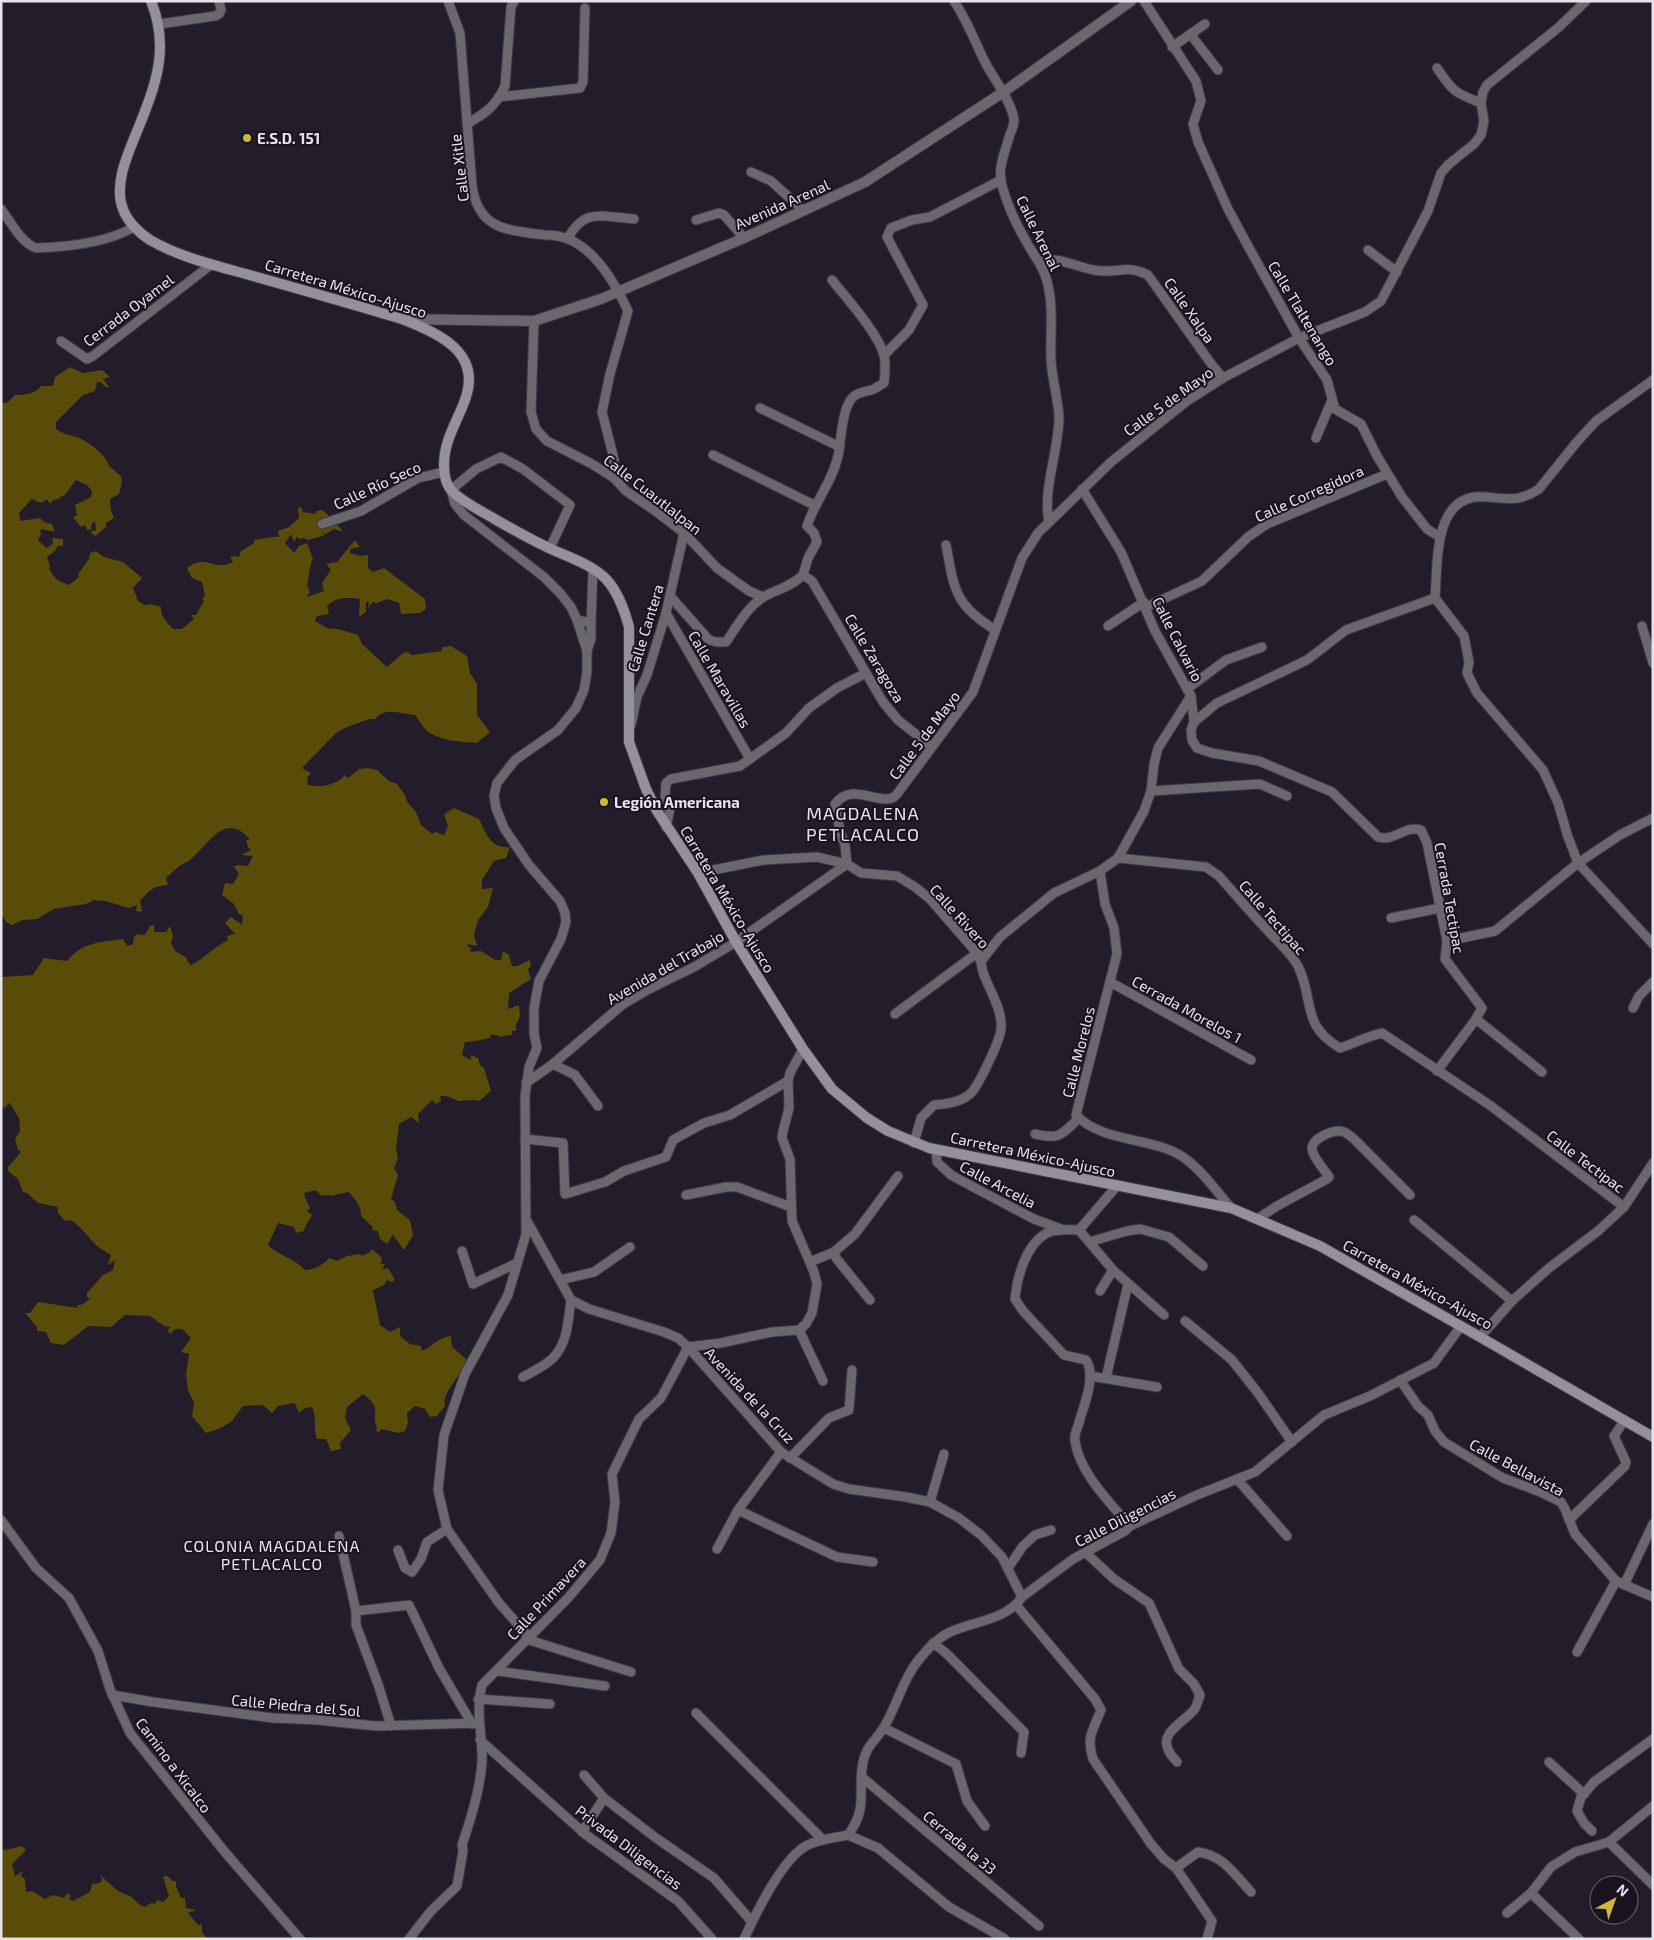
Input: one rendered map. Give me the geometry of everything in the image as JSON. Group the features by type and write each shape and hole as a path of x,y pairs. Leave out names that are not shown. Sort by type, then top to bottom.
{"main road":[{"name":"Carretera México-Ajusco","path":"152,1 159,24 161,53 157,78 124,162 120,186 122,208 134,227 149,239 185,256 402,319 431,330 448,340 458,350 466,364 468,380 466,396 445,445 444,472 446,482 452,490 472,506 515,531 592,569 605,578 614,590 625,612 629,626 628,742 646,789 666,827 698,873 736,942 803,1049 832,1089 847,1103 888,1131 914,1143 936,1150 1116,1187 1231,1208 1257,1219 1320,1246 1653,1437"}],"street":[{"path":"159,24 215,16 221,10 219,1"},
{"name":"Calle Xitle","path":"448,1 460,33 474,198 481,213 491,222 505,229 568,238 594,258 608,274 619,291 628,311 610,374 602,412 614,459 614,478"},
{"path":"467,124 489,111 505,86 511,7 514,1"},
{"name":"Calle Arenal","path":"954,1 1011,109 1014,121 1000,171 1003,190 1026,242 1040,261 1047,280 1050,298 1051,362 1059,417 1057,447 1047,514 1049,522"},
{"name":"Avenida Arenal","path":"402,319 534,321 575,309 744,238 865,182 1002,93 1131,1"},
{"name":"Calle Tlaltenango","path":"1144,1 1196,82 1200,91 1201,101 1192,124 1204,156 1240,231 1299,338 1327,380 1335,409 1361,424 1387,474 1417,518 1427,529 1440,537"},
{"name":"Calle 5 de Mayo","path":"847,864 845,845 840,831 835,804 838,800 858,794 884,799 893,798 932,747 973,692 1022,558 1038,533 1111,462 1186,401 1223,378 1299,338 1374,307 1381,301 1428,212 1441,173 1474,144 1481,135 1484,121 1483,92 1487,85 1559,27 1586,1"},
{"path":"499,97 580,88 582,82 585,8"},
{"path":"1172,47 1205,24"},
{"path":"1191,35 1218,70"},
{"path":"1438,68 1451,88 1461,95 1482,103"},
{"path":"751,172 771,180 804,211"},
{"path":"884,355 909,330 924,305 887,237 891,228 912,220 930,217 1001,180"},
{"path":"1,209 23,239 30,246 36,248 90,242 122,234 134,227"},
{"path":"696,220 719,212 724,215 744,238"},
{"path":"568,238 580,221 588,216 634,219"},
{"path":"1368,250 1397,272"},
{"name":"Calle Xalpa","path":"1040,261 1054,260 1082,268 1103,271 1124,268 1136,269 1148,275 1206,358 1223,378"},
{"name":"Cerrada Oyamel","path":"61,341 87,359 93,356 212,264"},
{"path":"670,596 710,640 726,642 747,611 764,597 795,583 803,575 808,558 817,542 814,533 807,526 826,488 837,459 846,409 852,398 862,391 874,389 884,383 884,355 873,333 832,280"},
{"name":"Calle Cuautlalpan","path":"534,321 531,412 536,428 547,441 592,464 614,478 626,491 684,533 717,568 749,591 764,597"},
{"path":"1653,380 1596,421 1538,490 1532,494 1512,500 1474,496 1454,506 1449,512 1440,537 1435,598 1464,636 1468,662 1467,673 1478,693 1543,770 1558,803 1568,838 1578,863 1653,944"},
{"path":"1316,438 1332,400"},
{"path":"760,408 840,447"},
{"path":"713,455 816,506"},
{"path":"550,548 570,505 523,469 501,458 476,469 452,490 455,504 464,515 544,577 571,607 587,651 587,672 584,690 576,708 558,730 515,760 497,783 494,796 496,808 504,828 529,865 560,902 566,922 561,939 540,981 534,1008 534,1033 537,1048 526,1084 526,1234 508,1296 465,1374 444,1434 438,1490 447,1529 499,1603 528,1638 631,1672"},
{"name":"Calle Río Seco","path":"322,524 362,510 418,478 444,472"},
{"name":"Calle Corregidora","path":"1108,626 1145,604 1202,581 1248,537 1267,524 1387,474"},
{"name":"Calle Calvario","path":"1082,489 1121,552 1155,631 1189,693 1158,748 1151,791 1144,811 1118,858"},
{"name":"Calle Cantera","path":"628,729 633,723 636,697 647,675 666,613 684,533"},
{"path":"946,545 953,575 963,603 982,621 995,630"},
{"path":"587,651 591,639 592,569"},
{"name":"Calle Zaragoza","path":"803,575 812,581 883,702 898,720 932,747"},
{"path":"1262,647 1226,660 1189,693 1194,722 1218,703 1307,660 1346,630 1435,598"},
{"name":"Calle Maravillas","path":"666,613 750,759"},
{"path":"577,620 591,623"},
{"path":"1642,626 1653,663"},
{"path":"666,827 670,809 665,796 666,783 671,779 734,768 786,733 809,708 837,688 866,674"},
{"name":"Cerrada Tectipac","path":"1194,722 1191,730 1192,740 1197,748 1212,754 1259,761 1332,792 1378,837 1386,839 1410,829 1421,830 1427,843 1446,940 1445,959 1482,1008 1476,1019"},
{"path":"1151,791 1260,784 1287,796"},
{"path":"1446,940 1495,931 1578,863 1620,835 1653,818"},
{"name":"Calle Rivero","path":"698,873 754,861 817,857 847,864 861,873 897,876 930,899 980,957 983,972 1000,1016 1001,1029 996,1048 971,1094 955,1103 934,1105 921,1118 914,1143"},
{"path":"895,1014 980,957 1000,937 1054,893 1100,872 1118,858"},
{"name":"Calle Tectipac","path":"1118,858 1206,867 1213,870 1297,965 1312,1020 1320,1033 1329,1041 1340,1048 1356,1043 1368,1036 1382,1033 1491,1106 1624,1207"},
{"name":"Avenida del Trabajo","path":"526,1084 553,1064 622,1005 649,989 694,967 736,942 847,864"},
{"name":"Calle Morelos","path":"1100,872 1105,904 1114,928 1116,954 1076,1115 1084,1123 1121,1138 1163,1148 1183,1156 1231,1208"},
{"path":"1391,918 1440,908"},
{"name":"Cerrada Morelos 1","path":"1110,982 1251,1060"},
{"path":"1633,1008 1639,996 1653,982"},
{"path":"1437,1071 1476,1019 1542,1072"},
{"path":"688,1347 720,1343 772,1332 799,1330 806,1324 812,1312 817,1284 810,1262 792,1222 790,1159 782,1138 782,1130 789,1108 788,1081 790,1073 803,1049"},
{"path":"553,1064 575,1075 598,1106"},
{"path":"525,1140 563,1143 565,1194 605,1182 624,1171 666,1157 673,1140 704,1123 730,1115 788,1081"},
{"path":"1035,1134 1048,1137 1059,1136 1079,1118"},
{"path":"1257,1219 1329,1177 1313,1152 1312,1146 1315,1141 1334,1130 1344,1131 1354,1139 1410,1196"},
{"name":"Calle Arcelia","path":"936,1150 937,1162 951,1175 1034,1219 1061,1229 1079,1230"},
{"path":"1480,1337 1512,1301 1624,1207 1653,1163"},
{"path":"810,1262 834,1252 856,1234 898,1176"},
{"path":"686,1196 726,1187 737,1187 791,1207"},
{"path":"1116,1187 1079,1230 1113,1270 1164,1316"},
{"path":"523,1377 552,1360 560,1350 564,1339 571,1300 526,1218"},
{"path":"1414,1220 1512,1301"},
{"path":"1061,1229 1048,1233 1038,1241 1029,1253 1016,1286 1015,1299 1023,1311 1064,1355 1086,1360 1091,1368 1074,1439 1079,1458 1098,1488 1130,1526"},
{"path":"1089,1242 1126,1231 1140,1229 1169,1237 1203,1266"},
{"path":"560,1280 594,1272 630,1247"},
{"path":"462,1251 473,1284 517,1264"},
{"path":"834,1252 836,1258 870,1300"},
{"path":"1100,1291 1113,1270"},
{"path":"1106,1378 1128,1284"},
{"name":"Avenida de la Cruz","path":"571,1300 589,1309 678,1338 781,1452 833,1484 849,1489 906,1496 930,1502 959,1518 981,1534 1002,1558 1022,1597"},
{"path":"1186,1321 1232,1360 1292,1442"},
{"name":"Calle Diligencias","path":"848,1835 856,1824 860,1813 863,1764 866,1751 884,1728 903,1685 916,1663 933,1643 948,1633 1003,1614 1016,1605 1022,1597 1074,1559 1125,1532 1130,1526 1197,1495 1255,1472 1324,1415 1370,1396 1434,1363 1461,1326"},
{"path":"799,1330 823,1381"},
{"name":"Calle Primavera","path":"478,1699 482,1685 568,1598 600,1560 611,1533 615,1502 612,1474 639,1419 661,1398 688,1347"},
{"path":"790,1458 829,1418 849,1410 852,1370"},
{"path":"1090,1376 1157,1386"},
{"name":"Calle Bellavista","path":"1400,1380 1418,1406 1428,1416 1435,1431 1444,1442 1503,1478 1538,1491 1560,1502 1575,1534 1620,1583"},
{"path":"1568,1520 1625,1466 1626,1462 1614,1436 1624,1421"},
{"path":"717,1549 738,1510 781,1452"},
{"path":"930,1502 944,1454"},
{"path":"1237,1479 1287,1536"},
{"path":"738,1510 837,1556 873,1562"},
{"name":"Camino a Xicalco","path":"1,1520 36,1568 69,1598 98,1651 112,1695 130,1733 224,1851 300,1939"},
{"path":"1577,1652 1620,1583 1653,1524"},
{"path":"398,1550 405,1568 412,1572 421,1559 427,1542 447,1529"},
{"path":"1008,1568 1023,1546 1035,1535 1051,1530"},
{"path":"339,1536 356,1611 356,1625 391,1726"},
{"path":"1086,1553 1114,1579 1149,1603 1179,1670 1194,1684 1200,1696 1195,1708 1172,1729 1166,1740 1167,1752 1177,1762"},
{"path":"1620,1583 1653,1597"},
{"path":"356,1611 408,1605 439,1668 475,1724 480,1740 482,1764 477,1798 462,1845 459,1881 409,1939"},
{"path":"1016,1605 1095,1698 1101,1710 1090,1735 1089,1746 1093,1759 1151,1844 1164,1859 1176,1868 1212,1921 1207,1939"},
{"path":"933,1643 946,1653 1024,1732 1021,1753"},
{"path":"496,1671 605,1686"},
{"name":"Calle Piedra del Sol","path":"112,1695 274,1718 376,1726 475,1724"},
{"path":"475,1724 478,1699 550,1704"},
{"path":"696,1712 823,1840"},
{"path":"884,1728 956,1764 967,1801 985,1826"},
{"name":"Privada Diligencias","path":"480,1740 582,1832 678,1901 712,1939"},
{"path":"1592,1831 1584,1823 1577,1811 1581,1797 1594,1782 1652,1741"},
{"path":"1549,1762 1584,1794"},
{"path":"584,1775 604,1798 656,1838 714,1878 752,1922"},
{"name":"Cerrada la 33","path":"863,1778 1039,1926"},
{"path":"582,1832 604,1798"},
{"path":"1507,1913 1531,1893 1551,1867 1575,1852 1609,1842 1653,1806"},
{"path":"744,1939 774,1883 801,1849 823,1840 848,1835 878,1848 948,1907 1005,1939"},
{"path":"1609,1842 1653,1885"},
{"path":"1176,1868 1198,1852 1210,1854 1224,1863 1250,1892"},
{"path":"1531,1893 1579,1939"}],"shaded area":[{"path":"70,367 83,373 102,370 110,377 103,379 109,387 97,382 95,391 83,395 56,422 56,429 89,443 103,455 109,466 121,476 122,482 119,494 110,499 114,518 106,523 106,527 95,536 90,532 96,530 95,521 91,525 92,529 87,530 85,525 81,527 73,517 77,515 75,505 91,497 92,491 87,485 76,480 64,496 61,496 59,499 53,500 50,504 47,499 41,503 32,499 18,514 20,515 20,521 40,518 44,522 52,524 55,532 40,529 41,534 38,540 46,548 53,544 52,538 63,539 63,546 58,546 47,557 49,568 57,579 69,585 79,577 78,574 89,559 90,553 96,551 104,557 123,562 142,578 133,588 138,601 144,605 151,604 161,607 163,616 169,625 174,629 182,629 194,619 191,615 196,615 205,596 202,582 192,578 187,568 200,562 226,565 233,562 230,557 239,557 241,551 254,543 254,540 279,537 278,531 289,527 299,518 298,508 301,507 303,512 315,514 317,511 322,510 335,521 343,532 334,529 322,536 308,540 304,538 299,539 297,536 294,542 291,534 285,543 294,553 299,546 307,543 313,559 307,585 310,592 307,597 324,591 322,583 331,570 326,564 337,562 355,540 360,547 350,549 350,553 360,556 368,555 368,568 373,572 384,568 425,599 426,609 420,613 401,614 399,603 387,599 377,603 373,602 368,608 369,602 366,602 366,612 359,617 360,599 342,598 330,603 327,606 329,614 317,616 315,621 327,628 358,635 362,644 387,667 403,653 408,652 412,655 442,651 442,647 451,646 467,656 470,673 477,684 477,715 490,732 477,743 453,741 435,736 428,732 415,715 389,712 379,715 375,719 369,719 347,727 336,733 302,768 311,773 307,778 308,785 318,786 338,781 345,775 348,778 359,769 377,770 389,781 397,784 405,795 407,802 416,812 421,825 432,834 436,832 444,835 448,826 444,814 454,808 479,819 487,835 494,843 498,846 510,847 506,858 494,861 482,880 482,889 493,888 488,907 478,920 474,935 477,946 468,944 468,947 471,947 470,952 481,951 495,960 501,960 503,951 509,955 512,966 517,966 530,960 531,966 528,969 531,979 509,993 508,1009 519,1005 520,1016 516,1025 516,1031 512,1031 512,1035 502,1037 490,1035 490,1038 465,1042 462,1055 471,1060 471,1055 478,1058 480,1065 484,1068 491,1091 479,1101 458,1101 447,1096 440,1096 441,1101 436,1104 432,1100 418,1114 419,1123 411,1117 399,1124 396,1149 398,1158 394,1168 398,1175 391,1199 395,1202 397,1210 410,1220 413,1235 404,1250 393,1235 387,1244 380,1239 378,1231 372,1230 373,1227 361,1216 357,1202 348,1192 321,1196 316,1190 304,1193 310,1208 307,1211 312,1215 304,1231 296,1233 294,1227 278,1223 268,1245 305,1270 318,1267 329,1258 337,1261 347,1256 360,1254 362,1256 372,1249 382,1258 381,1264 385,1264 382,1270 388,1268 395,1280 392,1282 387,1280 384,1285 373,1290 380,1325 390,1332 400,1327 400,1336 410,1344 421,1346 422,1351 440,1340 451,1336 452,1347 466,1359 461,1372 447,1394 445,1406 437,1416 430,1417 425,1409 415,1406 407,1413 408,1423 405,1431 399,1433 381,1429 379,1432 376,1431 375,1407 363,1394 347,1407 345,1418 351,1430 340,1443 341,1449 331,1451 326,1439 317,1439 312,1407 305,1408 299,1413 295,1403 278,1406 272,1413 263,1405 243,1406 232,1421 221,1428 206,1433 192,1416 194,1403 188,1390 186,1374 189,1354 181,1352 191,1338 182,1329 175,1329 171,1334 167,1331 171,1327 164,1326 150,1316 125,1315 111,1327 88,1326 64,1345 51,1343 46,1332 37,1331 37,1327 25,1313 30,1313 38,1302 78,1308 77,1305 81,1305 90,1299 87,1297 87,1293 103,1275 113,1270 115,1260 108,1265 111,1255 97,1246 71,1220 65,1221 58,1213 58,1207 38,1203 27,1193 23,1192 18,1179 8,1171 8,1167 21,1152 18,1150 15,1139 20,1131 19,1117 9,1103 4,1109 1,1102 1,977 33,975 44,958 67,961 79,950 92,944 123,939 127,946 133,944 134,937 137,934 145,935 150,926 154,925 154,932 166,932 170,926 173,936 171,943 175,951 187,958 191,965 228,940 227,936 235,934 225,923 231,917 242,925 243,916 239,914 234,904 222,895 225,883 233,884 239,874 234,867 238,865 248,866 253,856 241,855 251,850 246,840 250,840 233,828 226,829 211,838 198,853 166,878 168,885 159,886 146,894 140,901 142,912 136,911 137,905 129,908 94,900 86,904 54,909 37,919 23,920 12,925 6,922 1,914 1,402 7,403 15,395 33,392 41,386 53,386 55,377"},
{"path":"22,1846 26,1850 12,1864 15,1876 23,1871 21,1876 25,1879 26,1892 32,1891 45,1899 53,1895 64,1898 68,1893 71,1896 69,1899 73,1901 90,1892 92,1884 100,1883 102,1880 100,1875 118,1891 130,1896 145,1907 151,1903 155,1904 157,1900 163,1902 169,1896 163,1877 167,1876 176,1881 181,1898 185,1898 186,1908 196,1910 188,1913 198,1925 202,1924 202,1932 207,1939 1,1939 1,1849 5,1850"}],"place":[{"name":"E.S.D. 151","path":"247,138"},
{"name":"Legión Americana","path":"604,802"}],"district":[{"name":"MAGDALENA PETLACALCO","path":"863,823"},
{"name":"COLONIA MAGDALENA PETLACALCO","path":"272,1554"}]}
